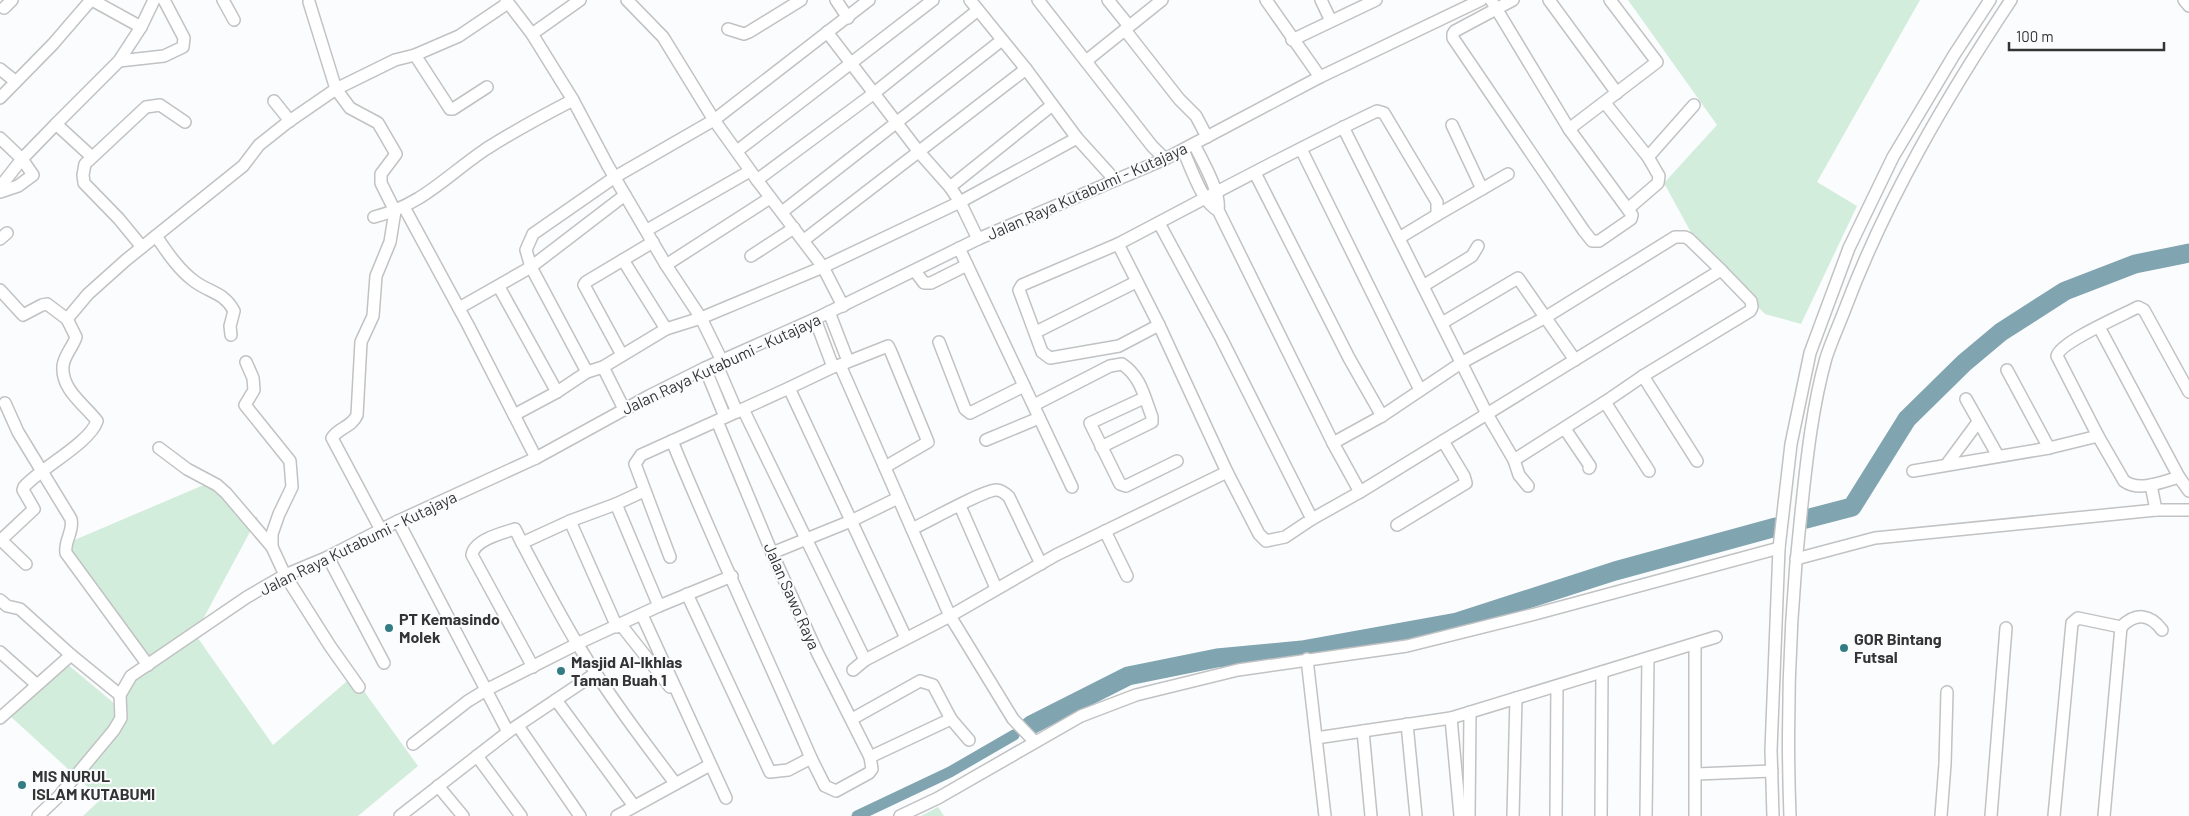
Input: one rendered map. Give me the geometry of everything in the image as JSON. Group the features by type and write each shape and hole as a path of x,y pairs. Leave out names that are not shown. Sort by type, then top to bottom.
{"street":[{"path":"0,97 53,44 91,0 141,27"},
{"path":"0,187 22,159 119,61 141,27 154,0"},
{"path":"119,61 164,56 183,47 184,38 164,0"},
{"path":"223,0 234,20"},
{"path":"532,34 580,0"},
{"path":"627,0 663,37 714,120 823,267 843,306"},
{"path":"728,29 744,34 801,0"},
{"path":"836,0 848,18"},
{"path":"588,372 531,267 526,250 532,235 615,177 714,120 869,0"},
{"path":"737,151 933,0"},
{"path":"970,0 1026,69 1077,138 1115,180"},
{"path":"1038,0 1152,146 1165,159"},
{"path":"1108,0 1179,98 1196,116 1207,137"},
{"path":"1086,61 1162,0"},
{"path":"1266,0 1292,40 1320,76"},
{"path":"1320,0 1331,21"},
{"path":"1292,40 1331,21 1363,2 1376,0"},
{"name":"Jalan Raya Kutabumi - Kutajaya","path":"120,695 131,676 247,597 285,575 328,557 398,521 536,458 624,409 706,368 843,306 978,239 1165,159 1320,76 1481,0"},
{"path":"1494,5 1569,129 1629,208 1632,215 1631,219 1599,241 1592,241 1480,80 1453,34 1494,5 1513,0"},
{"path":"1549,0 1616,93"},
{"path":"1569,129 1657,62 1610,0"},
{"path":"1773,816 1771,750 1779,548 1791,444 1810,353 1849,248 1893,157 1954,55 1990,0"},
{"path":"1790,816 1787,752 1796,559 1808,447 1826,359 1864,257 1908,169 1969,64 2011,0"},
{"path":"2184,0 2189,6"},
{"path":"308,1 336,89 350,108 378,123 395,151 396,156 381,174 381,183 400,209 459,308 536,458"},
{"path":"67,319 88,294 142,247 243,166 259,145 290,121 336,89 395,60 415,55 459,36 507,1 532,34 573,100 666,265 701,318 740,410 806,538 865,660"},
{"path":"647,230 754,176 873,94 978,10"},
{"path":"827,32 919,152 950,187 960,202 978,239"},
{"path":"782,212 1002,40"},
{"path":"415,55 450,109 453,109 486,87"},
{"path":"1954,55 1969,64"},
{"path":"0,69 15,81"},
{"path":"804,240 1026,69"},
{"path":"374,217 413,203 486,149 573,100"},
{"path":"274,101 290,121"},
{"path":"1605,103 1648,157 1660,176 1658,183 1629,208"},
{"path":"142,247 119,219 84,183 82,175 85,164 146,107 160,105 185,122"},
{"path":"1648,157 1694,105"},
{"path":"950,187 1052,106"},
{"path":"1159,325 1119,346 1050,358 1042,352 1020,290 1022,285 1118,244 1377,111 1384,113 1438,202 1437,215"},
{"path":"56,124 92,157"},
{"path":"1452,125 1482,189"},
{"path":"1343,127 1487,414 1514,460 1519,475 1528,486"},
{"path":"0,138 22,159 32,173 32,177 18,186 0,192"},
{"path":"514,414 557,392 588,372 603,367 666,329 701,318 823,267 960,202 1077,138"},
{"path":"1189,147 1216,193 1219,203 1218,210 1333,443 1360,492"},
{"path":"1189,147 1205,198 1212,208 1218,210"},
{"path":"1301,149 1420,390"},
{"path":"1255,173 1349,358 1382,416"},
{"path":"1399,238 1508,174"},
{"path":"459,308 499,287 531,267 626,195"},
{"path":"666,265 770,198"},
{"path":"381,530 332,438 355,421 357,415 361,342 373,316 376,276 390,242 400,209"},
{"path":"1159,222 1221,338 1312,519"},
{"path":"751,256 794,228"},
{"path":"156,236 175,264 194,282 229,301 234,311 230,326 231,335"},
{"path":"1333,443 1382,416 1461,363 1546,316 1675,237 1685,237 1689,240 1751,301 1752,307 1750,311 1643,376 1565,429 1514,460"},
{"path":"622,355 584,285 653,242"},
{"path":"1118,244 1159,325 1227,472 1259,534 1266,541 1285,537 1721,270"},
{"path":"1423,286 1472,256 1478,246"},
{"path":"959,248 1072,487"},
{"path":"623,260 666,329"},
{"path":"916,271 924,283 930,283 967,265"},
{"path":"1442,323 1518,278 1575,360"},
{"path":"1036,332 1136,282"},
{"path":"499,287 557,392"},
{"path":"0,290 23,314 47,304 67,319 76,337 63,364 66,380 72,393 97,421 95,427 24,487 23,490 34,509 1,540 26,564"},
{"path":"2179,477 2151,485 2134,486 2124,481 2098,436 2057,356 2058,352 2069,343 2141,307 2189,392"},
{"path":"829,312 840,364"},
{"path":"815,319 840,364 950,616 1013,718 1035,742"},
{"path":"2099,327 2179,477 2189,491"},
{"path":"939,342 965,409 970,413 1024,386"},
{"path":"670,557 635,464 641,455 840,364 888,346 928,438 928,442 885,467"},
{"path":"1810,353 1826,359"},
{"path":"246,362 253,378 254,390 245,405 290,462 293,476 292,487 272,534 272,547"},
{"path":"1034,405 1110,366 1122,364 1133,372 1152,417 1152,422 1101,447"},
{"path":"603,367 624,409"},
{"name":"Jalan Sawo Raya","path":"706,368 721,419 772,553 817,652 870,757 872,769 869,773 836,791 825,786 811,758"},
{"path":"2007,370 2049,448"},
{"path":"1643,376 1697,461"},
{"path":"789,388 906,638"},
{"path":"1144,398 1090,423 1120,484 1123,486 1177,461"},
{"path":"1966,399 1998,456"},
{"path":"1605,402 1648,471"},
{"path":"6,403 18,432 71,519 72,526 65,545 66,553 148,664"},
{"path":"986,440 1039,418"},
{"path":"1947,464 1978,422"},
{"path":"1565,429 1589,468"},
{"path":"1913,471 2049,448 2098,436"},
{"path":"672,441 710,535 732,576 811,758 788,770 770,772 687,594"},
{"path":"1397,525 1466,483 1467,480 1443,441"},
{"path":"159,448 187,470 217,485 272,547 285,575 330,646 359,687"},
{"path":"853,670 865,660 950,616 1041,564 1227,472"},
{"path":"2151,485 2156,510"},
{"path":"912,530 972,498 996,490 1005,493 1009,497 1041,564"},
{"path":"522,544 570,521 616,504 644,491"},
{"path":"772,553 898,498"},
{"path":"616,504 659,606"},
{"path":"960,506 996,588"},
{"path":"1796,559 1875,538 2156,510 2189,510"},
{"path":"398,521 486,690 513,729 580,816"},
{"path":"570,521 619,626 680,700"},
{"path":"532,667 472,555 473,549 477,546 515,529 577,644 626,719 675,783"},
{"path":"1105,531 1126,576"},
{"path":"900,816 925,810 1081,716 1136,695 1238,670 1407,646 1535,614 1779,548"},
{"path":"328,557 384,663"},
{"path":"413,744 468,701 486,690 577,644 659,606 732,576"},
{"path":"2,606 20,609 70,655 120,695 122,718 114,730 59,796 38,816"},
{"path":"642,615 726,798"},
{"path":"2054,816 2072,623 2078,618 2121,627 2135,618 2147,617 2155,621 2162,630"},
{"path":"2104,816 2121,627"},
{"path":"1991,816 2006,628"},
{"path":"1316,738 1451,718 1716,637"},
{"path":"1695,644 1695,816"},
{"path":"0,652 36,684"},
{"path":"1,715 70,655"},
{"path":"1646,816 1648,658"},
{"path":"1307,659 1325,816"},
{"path":"1601,816 1602,672"},
{"path":"400,816 513,729 596,673"},
{"path":"852,719 920,681 933,685 952,719 969,740"},
{"path":"1556,816 1557,686"},
{"path":"1941,816 1947,692"},
{"path":"1513,816 1516,698"},
{"path":"556,700 634,806"},
{"path":"1469,816 1470,712"},
{"path":"1451,718 1460,816"},
{"path":"870,757 952,719"},
{"path":"1407,724 1416,816"},
{"path":"1363,731 1371,816"},
{"path":"1771,750 1787,752"},
{"path":"477,756 521,816"},
{"path":"617,816 710,765"},
{"path":"1696,774 1772,772"},
{"path":"438,786 462,816"}],"green space":[{"path":"1628,0 1920,0 1817,182 1857,206 1801,324 1765,314 1700,249 1664,183 1717,125"},
{"path":"213,481 236,516 258,517 195,634 273,745 353,676 418,766 358,816 83,816 101,799 10,716 66,663 115,704 125,687 148,665 65,544"},
{"path":"938,807 944,816 921,816"}],"waterway":[{"path":"1806,519 1852,507 1907,419 1964,363 2001,332 2065,291 2135,264 2189,253"},
{"path":"1031,725 1128,676 1217,658 1302,650 1457,622 1615,571 1776,527"},
{"path":"857,816 950,772 1014,735"}],"place":[{"name":"PT Kemasindo Molek","path":"389,628"},
{"name":"GOR Bintang Futsal","path":"1844,648"},
{"name":"Masjid Al-Ikhlas Taman Buah 1","path":"561,671"},
{"name":"MIS NURUL ISLAM KUTABUMI","path":"22,785"}]}
